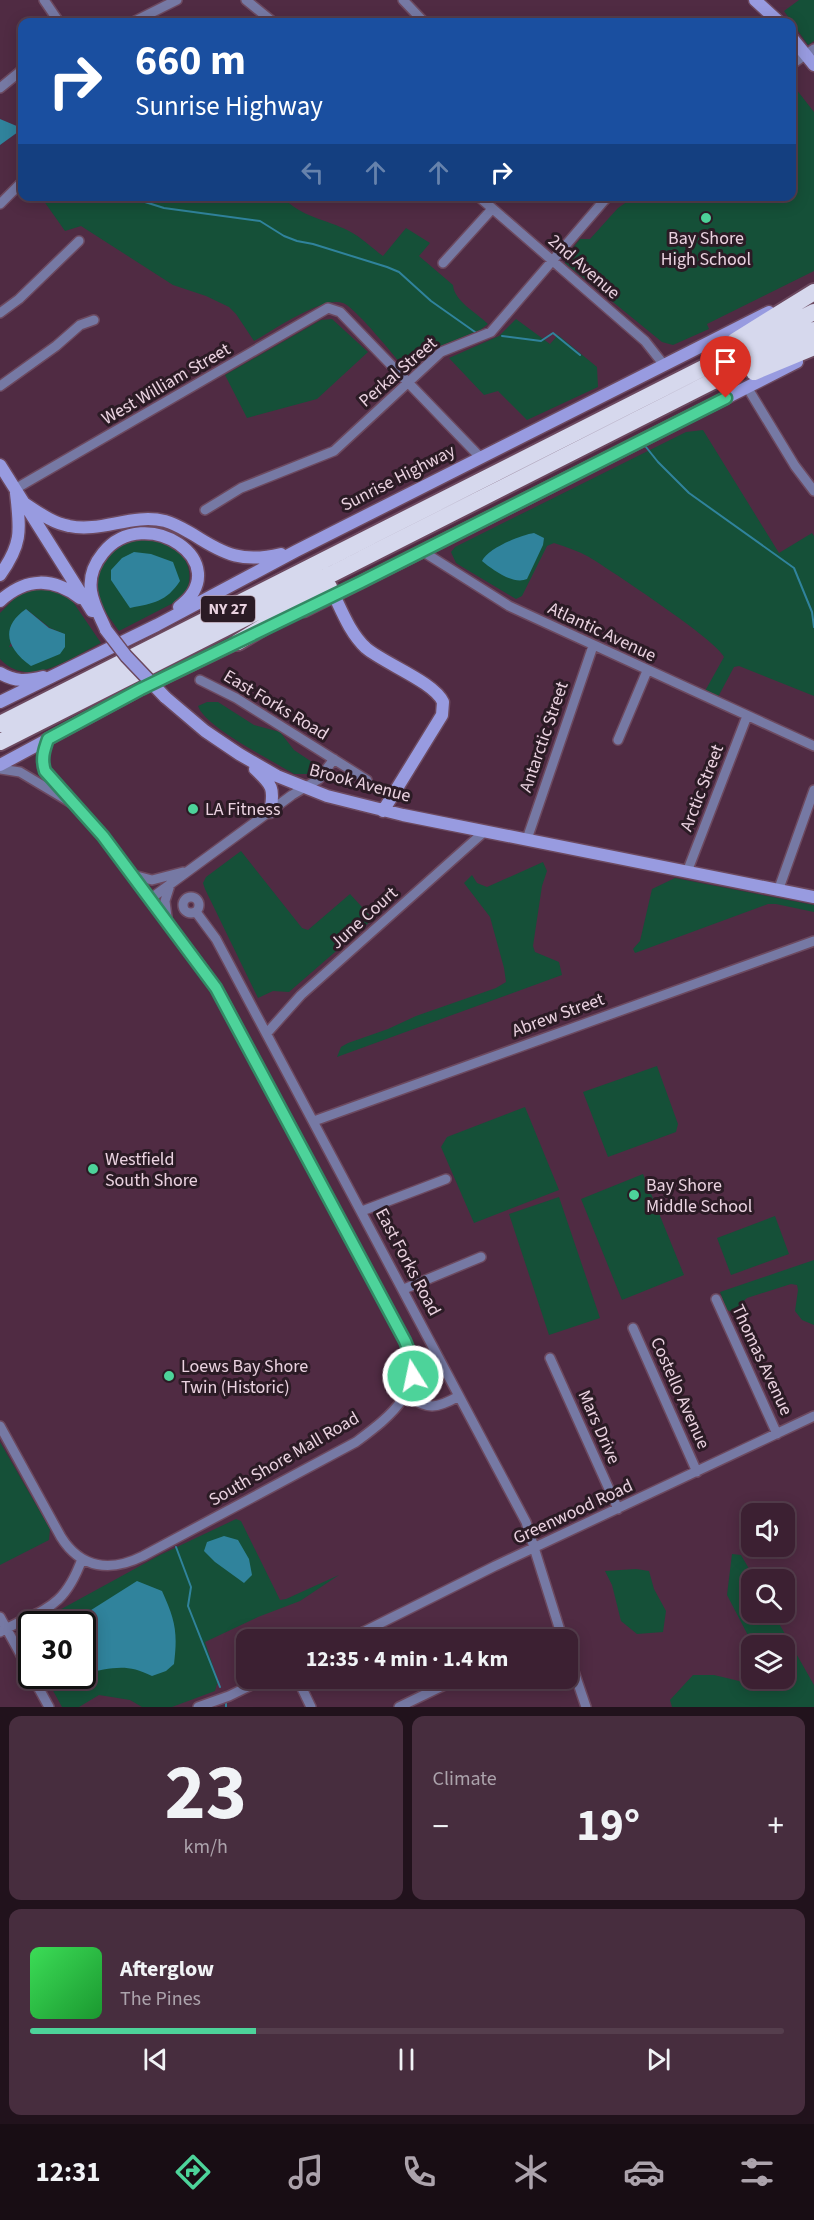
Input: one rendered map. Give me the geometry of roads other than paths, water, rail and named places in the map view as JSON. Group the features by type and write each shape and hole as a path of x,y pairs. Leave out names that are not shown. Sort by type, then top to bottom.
{"highway":[{"path":"635,403 684,369 788,309 814,290"},
{"name":"NY 27","path":"0,724 814,312"},
{"name":"NY 27","path":"0,742 814,330"},
{"path":"658,409 723,386 814,347"},
{"path":"238,642 362,568 416,532"}],"main road":[{"path":"755,0 774,18"},
{"path":"796,42 811,56"},
{"name":"Sunrise Highway","path":"0,702 157,625 296,551 814,290"},
{"path":"0,767 141,689 334,596 814,353"},
{"name":"Brook Avenue","path":"0,465 4,479 15,489 88,604 126,656 165,697 205,731 277,776 346,802 383,811 814,897"},
{"path":"0,574 12,558 20,529 15,489"},
{"path":"24,503 55,522 73,527 139,519 165,521 182,528 220,551 238,558 260,558 296,551"},
{"path":"106,630 92,594 91,579 95,566 103,553 114,543 140,533 156,534 176,542 188,551 198,571 197,588 192,596 157,625"},
{"path":"0,601 21,586 48,582 65,587 88,604"},
{"path":"334,596 352,631 365,647 432,689 443,702 442,714 383,811"},
{"path":"0,673 10,678 26,680 62,673"},
{"path":"239,754 270,784 273,794 270,812"}],"street":[{"path":"44,0 56,18"},
{"path":"141,18 177,0"},
{"path":"246,0 268,18"},
{"path":"403,0 420,18"},
{"path":"796,62 811,56"},
{"path":"0,88 18,72"},
{"path":"0,204 18,186"},
{"name":"2nd Avenue","path":"483,201 645,341 664,365"},
{"name":"Perkal Street","path":"205,510 242,488 334,451 441,352 490,332 604,201"},
{"path":"443,263 492,209"},
{"path":"0,313 19,299 79,241"},
{"name":"West William Street","path":"15,489 328,308 340,312 350,321 408,383"},
{"path":"0,386 56,346 80,325 94,320"},
{"path":"408,383 481,458"},
{"path":"747,387 795,466 814,491"},
{"name":"Atlantic Avenue","path":"422,551 509,606 814,746"},
{"name":"Antarctic Street","path":"526,839 593,646"},
{"path":"618,740 647,671"},
{"name":"East Forks Road","path":"200,680 236,698 367,780"},
{"name":"Arctic Street","path":"687,872 747,716"},
{"name":"South Shore Mall Road","path":"48,739 43,755 45,771 78,807 169,922 221,995 405,1341 414,1367 406,1395 376,1426 351,1445 143,1556 117,1565 97,1564 82,1559"},
{"name":"East Forks Road","path":"150,899 319,779 334,759"},
{"name":"South Shore Mall Road","path":"0,767 28,776 78,807"},
{"path":"778,891 814,790"},
{"name":"June Court","path":"267,1033 301,995 485,831"},
{"path":"131,874 147,880 158,879 194,868"},
{"path":"169,922 165,905 170,885"},
{"name":"East Forks Road","path":"196,912 216,939 267,1033 526,1522 560,1629"},
{"name":"Abrew Street","path":"314,1121 814,941"},
{"path":"362,1211 446,1179"},
{"path":"404,1289 481,1257"},
{"name":"Thomas Avenue","path":"716,1299 777,1434"},
{"name":"Costello Avenue","path":"633,1328 697,1472"},
{"name":"Mars Drive","path":"550,1358 618,1509"},
{"path":"406,1395 419,1404 429,1407 444,1404 459,1396"},
{"name":"Greenwood Road","path":"370,1629 814,1416"},
{"path":"0,1426 64,1540 82,1559 74,1580 60,1600 3,1630"},
{"path":"0,1617 3,1630 18,1653"},
{"path":"578,1685 585,1707"},
{"path":"39,1689 49,1707"},
{"path":"198,1707 244,1689"},
{"path":"302,1689 311,1707"},
{"path":"399,1707 436,1689"}],"water":[{"path":"0,119 18,127 18,132 0,145"},
{"path":"534,533 544,538 543,545 527,579 510,578 482,561 498,547 513,539"},
{"path":"134,552 151,554 173,562 180,581 170,593 159,600 130,608 111,580 111,570 122,558"},
{"path":"26,609 49,628 65,634 65,647 60,654 31,666 16,652 9,638 12,623"},
{"path":"224,1536 238,1540 249,1559 252,1575 244,1583 204,1551 207,1542"},
{"path":"137,1581 162,1591 174,1626 176,1643 174,1664 166,1671 152,1676 126,1668 96,1671 96,1611 90,1611"}],"waterway":[{"path":"142,201 164,208 260,221 297,241 387,267 399,272 431,301 475,332"},
{"path":"502,336 541,341 553,333 580,355"},
{"path":"646,447 689,493 794,568 812,612 814,627"},
{"path":"176,1547 191,1587 188,1606 220,1687"},
{"path":"226,1702 226,1707"}],"place":[{"name":"Bay Shore High School","path":"706,218"},
{"name":"LA Fitness","path":"193,809"},
{"name":"Westfield South Shore","path":"93,1169"},
{"name":"Bay Shore Middle School","path":"634,1195"},
{"name":"Loews Bay Shore Twin (Historic)","path":"169,1376"}]}
